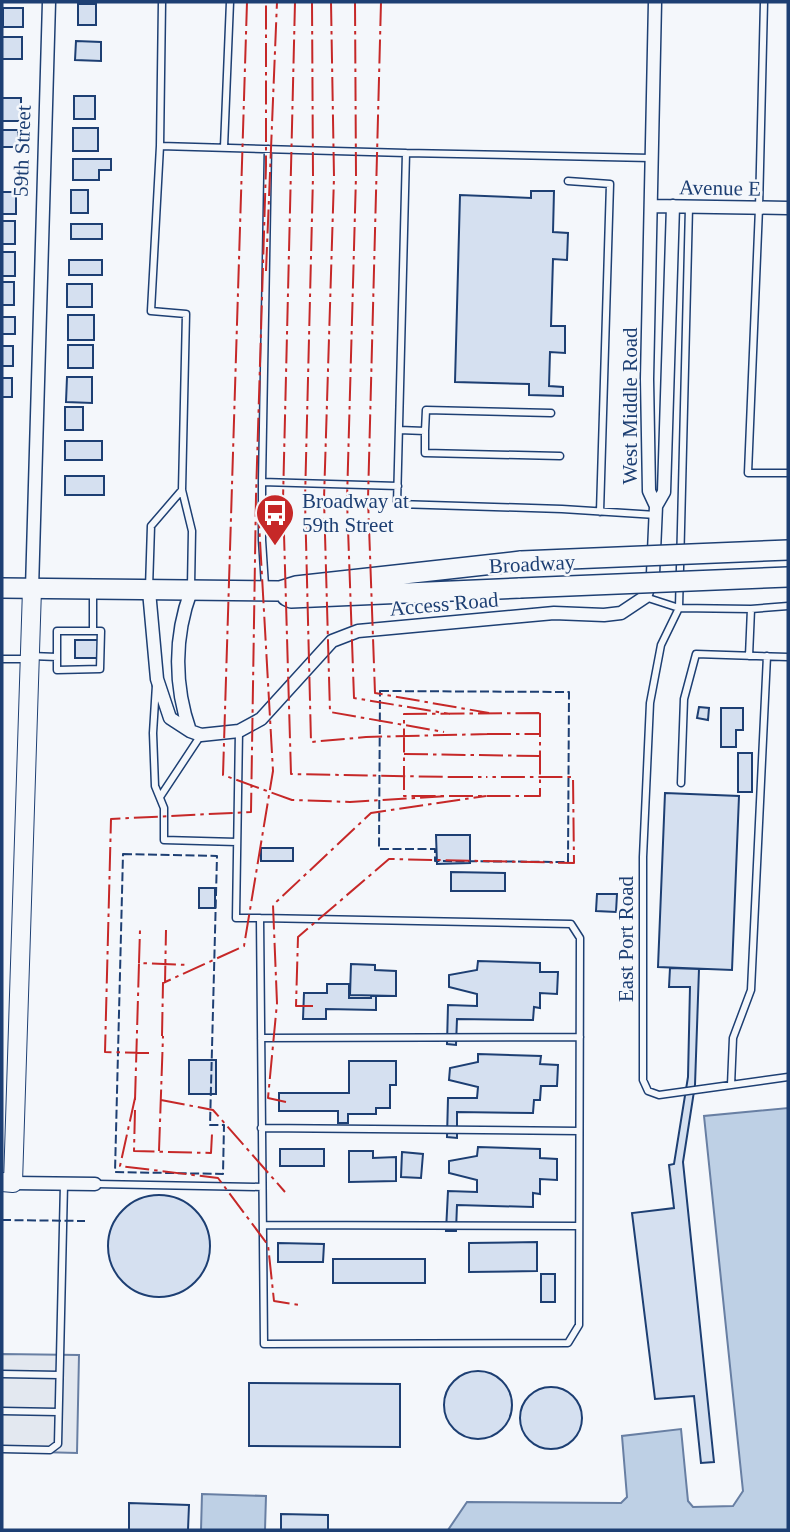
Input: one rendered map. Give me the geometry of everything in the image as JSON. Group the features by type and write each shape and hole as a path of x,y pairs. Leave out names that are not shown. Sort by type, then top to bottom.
{"main road":[{"name":"Broadway","path":"2,588 273,591 296,586 521,561 788,550"},
{"name":"Broadway","path":"273,591 291,598 788,577"}],"street":[{"name":"59th Street","path":"8,1183 30,658 49,2"},
{"name":"West Middle Road","path":"654,2 647,379 649,491 656,511"},
{"name":"Avenue E","path":"651,206 788,208"},
{"name":"West Middle Road","path":"656,511 664,492 673,206"},
{"path":"645,597 653,574 656,511"},
{"path":"149,591 157,679 170,718 196,733"},
{"path":"191,591 182,613 178,657 183,712 196,733"},
{"name":"Access Road","path":"196,733 239,731 261,719 332,640 358,631 554,613 621,613 645,597"},
{"path":"8,1183 95,1184"}],"lane":[{"path":"162,2 160,146 151,311 187,314 182,490 192,531 191,591"},
{"path":"224,147 230,2"},
{"path":"764,2 760,208 748,472 788,472"},
{"path":"160,146 652,158"},
{"path":"268,149 262,540 273,591"},
{"path":"406,153 397,504 600,512 656,511"},
{"path":"568,181 610,184 600,512"},
{"path":"679,608 689,206"},
{"path":"551,413 426,410 425,453 560,456"},
{"path":"399,430 425,431"},
{"path":"262,482 398,485"},
{"path":"149,591 151,526 182,490"},
{"path":"93,590 93,631"},
{"path":"645,597 679,608 788,607"},
{"name":"East Port Road","path":"679,608 661,645 650,703 643,857 643,1080 648,1091 659,1095 788,1077"},
{"path":"749,656 751,609"},
{"path":"57,631 93,631 101,631 100,669 57,670 57,631"},
{"path":"681,783 684,699 696,654 788,657"},
{"path":"731,1085 733,1038 751,990 767,656"},
{"path":"2,659 57,657"},
{"path":"157,679 153,733 155,786 164,808 164,840 237,842"},
{"path":"239,731 236,918 260,918 571,924 580,938 579,1325 568,1343 264,1344 260,918"},
{"path":"160,797 196,733"},
{"path":"261,1038 580,1037"},
{"path":"261,1129 579,1131"},
{"path":"2,1449 50,1450 58,1444 64,1184"},
{"path":"95,1184 262,1187"},
{"path":"262,1225 579,1226"},
{"path":"2,1374 60,1375"},
{"path":"2,1411 58,1412"}],"shaded area":[{"path":"2,1354 79,1355 77,1453 2,1451"}],"water":[{"path":"788,1108 788,1530 448,1530 467,1502 621,1503 627,1497 622,1436 681,1429 688,1501 693,1507 733,1506 743,1491 704,1116"},
{"path":"202,1494 266,1496 265,1530 201,1530"}],"building":[{"path":"78,4 96,4 96,25 78,25"},
{"path":"3,8 23,8 23,27 3,27"},
{"path":"2,37 22,37 22,59 2,59"},
{"path":"76,41 101,42 101,61 75,60"},
{"path":"74,96 95,96 95,119 74,119"},
{"path":"2,98 21,98 21,121 2,121"},
{"path":"73,128 98,128 98,151 73,151"},
{"path":"2,130 18,130 18,147 2,147"},
{"path":"73,159 111,159 111,170 99,170 99,180 73,180"},
{"path":"71,190 88,190 88,213 71,213"},
{"path":"531,191 554,191 553,232 568,233 567,260 553,259 551,326 565,326 565,353 550,352 549,386 563,387 563,396 529,395 529,384 455,382 460,195 531,198"},
{"path":"2,192 16,192 16,214 2,214"},
{"path":"2,221 15,221 15,244 2,244"},
{"path":"71,224 102,224 102,239 71,239"},
{"path":"2,252 15,252 15,276 2,276"},
{"path":"69,260 102,260 102,275 69,275"},
{"path":"2,282 14,282 14,305 2,305"},
{"path":"67,284 92,284 92,307 67,307"},
{"path":"68,315 94,315 94,340 68,340"},
{"path":"2,317 15,317 15,334 2,334"},
{"path":"68,345 93,345 93,368 68,368"},
{"path":"2,346 13,346 13,366 2,366"},
{"path":"67,377 92,377 92,403 66,402"},
{"path":"2,378 12,378 12,397 2,397"},
{"path":"65,407 83,407 83,430 65,430"},
{"path":"65,441 102,441 102,460 65,460"},
{"path":"65,476 104,476 104,495 65,495"},
{"path":"75,640 98,640 98,658 75,658"},
{"path":"699,707 709,708 708,720 697,718"},
{"path":"721,708 743,708 743,730 736,730 736,747 721,747"},
{"path":"738,753 752,753 752,792 738,792"},
{"path":"665,793 739,796 732,970 658,967"},
{"path":"436,835 470,835 470,863 437,864"},
{"path":"261,848 293,848 293,861 261,861"},
{"path":"451,872 505,873 505,891 451,891"},
{"path":"199,888 215,888 215,908 199,908"},
{"path":"597,894 617,894 616,912 596,911"},
{"path":"478,961 540,963 540,972 558,972 557,994 540,993 540,1008 534,1007 533,1020 457,1019 456,1045 447,1044 448,1005 477,1006 477,994 449,987 449,975 477,970"},
{"path":"351,964 375,965 375,970 396,971 396,996 350,995"},
{"path":"670,968 699,969 695,1085 683,1162 714,1462 701,1463 694,1396 655,1399 632,1213 674,1208 669,1165 674,1164 688,1077 690,987 669,987"},
{"path":"327,984 349,984 349,998 376,996 376,1010 326,1009 326,1019 303,1019 304,993 327,993"},
{"path":"478,1054 541,1056 540,1064 558,1065 557,1086 541,1086 540,1100 534,1100 533,1113 457,1112 457,1138 447,1137 448,1098 477,1098 478,1087 449,1080 450,1068 478,1062"},
{"path":"189,1060 216,1060 216,1094 189,1094"},
{"path":"349,1061 396,1061 396,1085 390,1085 390,1108 376,1108 376,1114 348,1114 348,1123 338,1123 338,1111 279,1111 279,1093 349,1093"},
{"path":"478,1147 540,1149 540,1158 557,1159 557,1180 540,1179 540,1194 533,1193 533,1207 457,1205 456,1231 446,1231 448,1191 477,1192 477,1180 449,1173 449,1161 477,1156"},
{"path":"280,1149 324,1149 324,1166 280,1166"},
{"path":"349,1151 373,1151 373,1158 396,1157 396,1181 349,1182"},
{"path":"402,1152 423,1154 421,1178 401,1177"},
{"path":"159,1195 179,1199 195,1210 206,1226 210,1246 206,1266 195,1282 179,1293 159,1297 139,1293 123,1282 112,1266 108,1246 112,1226 123,1210 139,1199"},
{"path":"537,1242 537,1271 469,1272 469,1243"},
{"path":"278,1243 324,1244 323,1262 278,1262"},
{"path":"333,1259 425,1259 425,1283 333,1283"},
{"path":"541,1274 555,1274 555,1302 541,1302"},
{"path":"471,1371 485,1371 497,1376 507,1386 512,1405 507,1424 497,1434 485,1439 471,1439 459,1434 449,1424 444,1412 444,1398 449,1386 459,1376"},
{"path":"249,1383 400,1384 400,1447 249,1446"},
{"path":"545,1387 557,1387 573,1396 580,1406 580,1430 573,1440 557,1449 545,1449 534,1444 525,1435 520,1424 520,1412 525,1401 534,1392"},
{"path":"129,1503 189,1505 188,1530 129,1530"},
{"path":"281,1514 328,1515 328,1530 281,1530"}],"fence":[{"path":"380,691 569,692 568,862 435,861 435,849 379,849 380,691"},
{"path":"123,854 217,856 210,1125 224,1125 223,1174 115,1172 123,854"},
{"path":"2,1220 85,1221"}],"power":[{"path":"247,2 223,775 292,800 350,802 449,796"},
{"path":"149,1053 105,1052 111,819 251,812 256,496 266,166 266,2"},
{"path":"266,271 277,2"},
{"path":"295,2 283,500 291,774 450,777"},
{"path":"312,2 313,176 305,500 311,742 366,737 489,734"},
{"path":"331,2 334,177 324,499 330,712 444,732"},
{"path":"355,2 356,176 347,500 354,698 450,714"},
{"path":"381,2 368,499 375,693 489,713"},
{"path":"162,1036 163,983 244,946 273,771 259,523"},
{"path":"540,713 540,796 404,796 404,714 540,713"},
{"path":"487,734 540,734"},
{"path":"404,754 540,756"},
{"path":"449,777 487,777"},
{"path":"313,1006 296,1006 298,937 389,859 574,863 573,777 486,777"},
{"path":"286,1102 268,1098 277,1003 273,905 371,813 486,796"},
{"path":"139,963 140,930"},
{"path":"165,983 166,930"},
{"path":"135,1100 139,963 189,965"},
{"path":"159,1151 163,1036"},
{"path":"135,1098 120,1166 218,1178 268,1245 274,1301 300,1305"},
{"path":"161,1100 213,1110 285,1192"},
{"path":"135,1110 134,1151 211,1153 212,1134"}],"place":[{"name":"Broadway at 59th Street","path":"275,547"}]}
